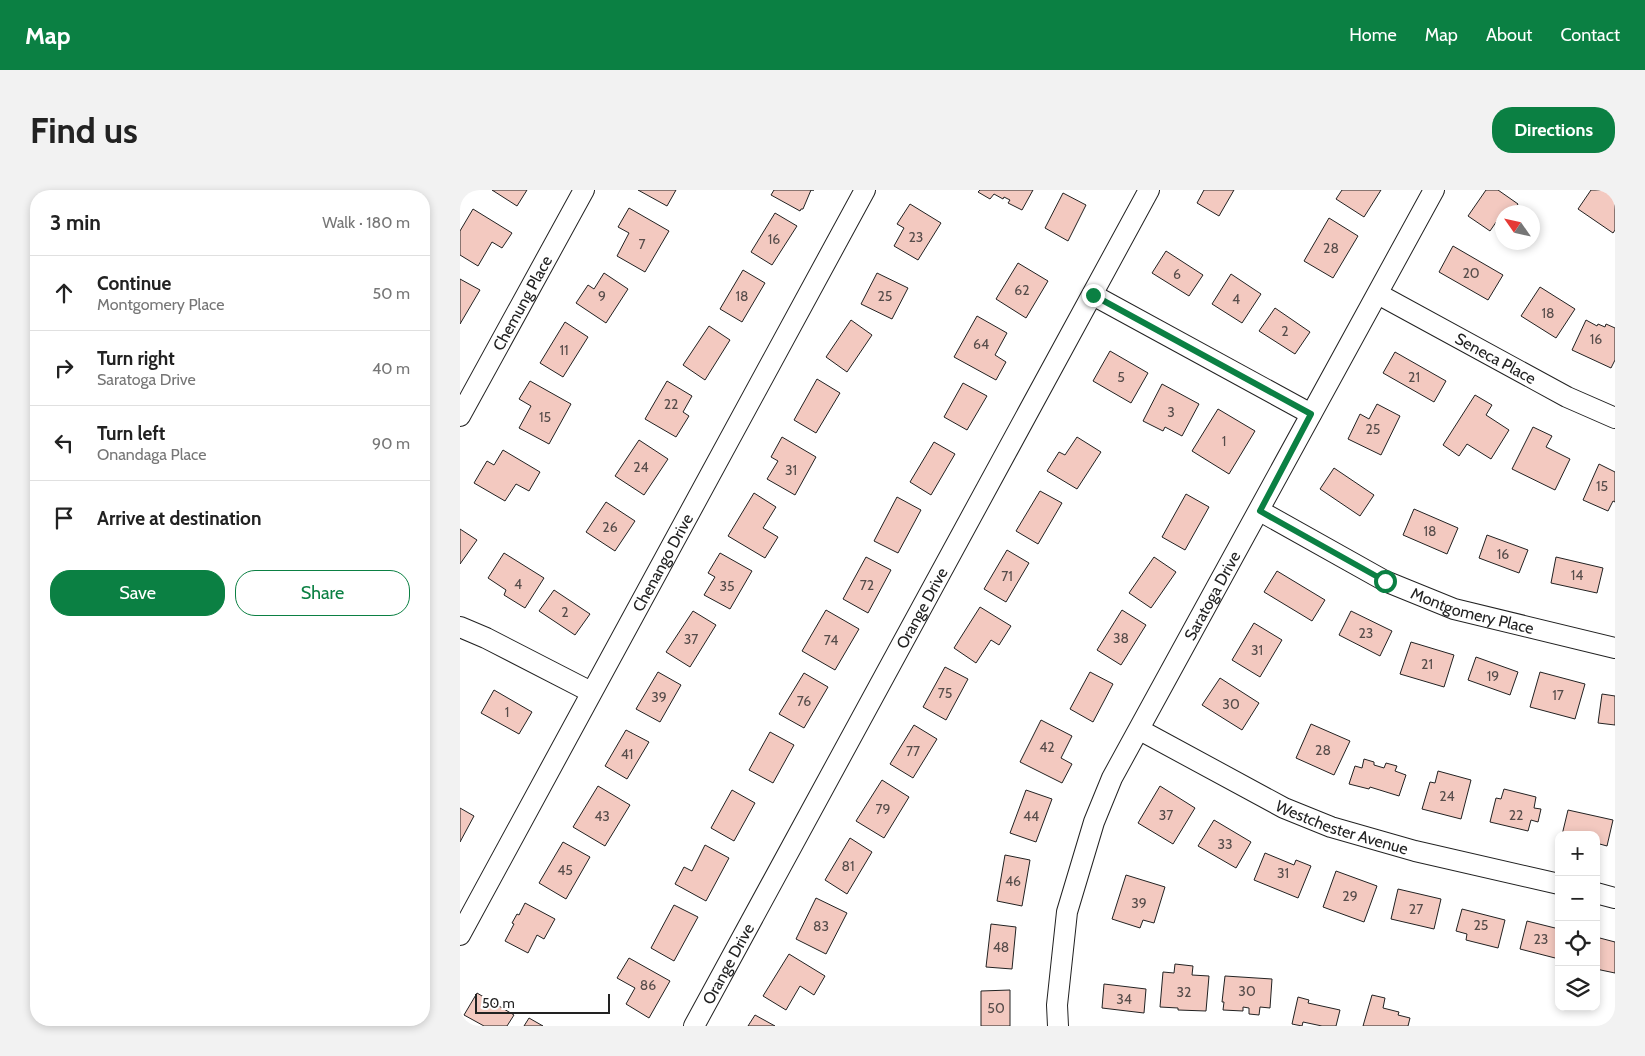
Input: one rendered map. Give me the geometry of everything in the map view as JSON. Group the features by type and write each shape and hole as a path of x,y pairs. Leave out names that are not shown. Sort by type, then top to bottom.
{"street":[{"name":"Chemung Place","path":"460,416 584,190"},
{"name":"Chenango Drive","path":"460,935 466,908 591,692 865,190"},
{"name":"Orange Drive","path":"694,1026 1149,190"},
{"name":"Saratoga Drive","path":"1058,1026 1057,1004 1068,912 1094,822 1112,778 1260,511 1434,190"},
{"name":"Seneca Place","path":"1378,294 1567,396 1615,418"},
{"path":"1093,295 1311,414"},
{"name":"Montgomery Place","path":"1260,511 1385,581 1454,609 1615,648"},
{"path":"460,627 486,638 591,692"},
{"name":"Westchester Avenue","path":"1140,730 1284,808 1331,827 1415,851 1555,883"},
{"path":"1600,894 1615,898"}],"building":[{"path":"492,190 527,190 517,206"},
{"path":"638,190 676,190 667,206"},
{"path":"774,190 811,190 803,209 800,211 771,195"},
{"path":"980,190 1033,190 1022,210 1008,203 1010,200 1004,197 1003,199 994,194 990,199 978,192"},
{"path":"1204,190 1234,190 1219,216 1197,203"},
{"path":"1342,190 1381,190 1364,217 1336,199"},
{"path":"1486,190 1498,190 1518,204 1495,205 1495,224 1490,231 1468,216"},
{"path":"1591,190 1609,190 1615,194 1615,230 1613,233 1578,209"},
{"path":"1063,193 1086,205 1068,241 1045,228"},
{"path":"910,204 941,223 918,260 894,246 904,228 897,224"},
{"path":"629,208 669,231 645,272 617,256 629,233 618,227"},
{"path":"473,209 512,233 502,248 492,242 478,266 460,255 460,231"},
{"path":"775,213 797,226 772,265 751,252"},
{"path":"1329,218 1358,236 1333,278 1304,261"},
{"path":"1453,246 1503,275 1488,300 1439,272"},
{"path":"1166,251 1203,275 1189,296 1152,273"},
{"path":"1018,263 1048,281 1026,318 996,299"},
{"path":"743,270 765,283 742,322 720,309"},
{"path":"604,273 628,289 606,323 576,303 588,285 594,289"},
{"path":"877,273 908,288 892,319 861,304"},
{"path":"1231,274 1261,294 1242,323 1212,304"},
{"path":"460,279 480,290 460,324"},
{"path":"1540,287 1575,309 1556,338 1521,316"},
{"path":"1275,308 1310,332 1295,354 1259,331"},
{"path":"977,316 1007,333 995,355 1006,362 996,380 954,357"},
{"path":"851,320 872,335 847,372 826,357"},
{"path":"1586,320 1597,326 1598,324 1605,327 1606,324 1615,328 1615,360 1611,368 1572,350"},
{"path":"565,322 588,337 563,377 540,363"},
{"path":"709,326 730,340 705,380 683,365"},
{"path":"1110,351 1148,373 1131,403 1093,381"},
{"path":"1395,352 1446,381 1434,402 1383,373"},
{"path":"817,379 840,393 816,433 794,420"},
{"path":"530,381 571,404 549,444 519,428 531,406 519,399"},
{"path":"667,381 692,396 683,412 689,416 676,437 645,419"},
{"path":"963,383 987,396 967,430 944,417"},
{"path":"1162,384 1199,404 1182,436 1165,427 1163,431 1143,421"},
{"path":"1475,395 1492,405 1486,415 1509,430 1491,459 1467,444 1459,456 1443,445"},
{"path":"1377,404 1400,416 1381,455 1348,439 1360,414 1369,419"},
{"path":"1218,409 1255,431 1229,474 1192,451"},
{"path":"1533,427 1552,436 1546,447 1570,459 1555,490 1512,469"},
{"path":"782,437 816,457 795,495 767,479 778,461 771,457"},
{"path":"1077,437 1101,452 1077,489 1047,471 1059,452 1065,455"},
{"path":"639,440 668,459 644,495 615,476"},
{"path":"934,442 955,454 931,495 910,482"},
{"path":"503,450 540,472 529,491 516,484 505,501 474,483 487,461 494,465"},
{"path":"1599,464 1615,472 1615,502 1613,501 1608,511 1583,500"},
{"path":"1334,468 1374,495 1360,516 1320,489"},
{"path":"1040,491 1062,503 1038,544 1016,531"},
{"path":"754,493 776,507 763,528 778,537 765,558 728,536"},
{"path":"1186,494 1209,507 1185,550 1162,537"},
{"path":"897,497 921,510 898,553 874,541"},
{"path":"606,502 635,521 615,551 586,532"},
{"path":"1414,509 1458,528 1447,554 1403,535"},
{"path":"460,529 477,540 460,564"},
{"path":"1487,535 1528,550 1519,573 1479,558"},
{"path":"1007,550 1029,563 1006,602 984,589"},
{"path":"504,553 544,578 525,608 504,595 506,590 488,578"},
{"path":"720,553 752,571 730,609 704,595 715,577 708,573"},
{"path":"866,557 891,570 868,613 843,599"},
{"path":"1154,557 1176,572 1151,608 1129,593"},
{"path":"1556,557 1603,568 1597,593 1551,583"},
{"path":"1277,571 1325,600 1312,621 1264,592"},
{"path":"554,590 590,614 575,635 539,611"},
{"path":"980,607 1011,626 999,645 991,640 976,663 954,648"},
{"path":"826,610 859,629 835,670 802,651"},
{"path":"1122,610 1146,625 1121,665 1097,650"},
{"path":"693,611 716,625 690,667 666,652"},
{"path":"1351,611 1392,631 1380,656 1339,635"},
{"path":"1254,623 1282,640 1260,677 1232,660"},
{"path":"1411,642 1454,655 1444,687 1400,674"},
{"path":"1476,657 1518,672 1510,695 1468,680"},
{"path":"945,667 968,679 946,720 923,707"},
{"path":"658,672 681,685 660,722 636,709"},
{"path":"1090,672 1113,684 1093,722 1070,709"},
{"path":"1540,672 1585,684 1575,719 1530,707"},
{"path":"804,673 828,687 804,728 779,714"},
{"path":"1220,678 1259,703 1242,730 1202,705"},
{"path":"494,690 532,712 519,734 481,713"},
{"path":"1602,694 1615,696 1615,725 1598,723"},
{"path":"1041,720 1072,736 1061,758 1072,764 1062,783 1020,762"},
{"path":"1311,724 1350,741 1334,775 1296,758"},
{"path":"914,725 937,739 913,778 890,764"},
{"path":"626,730 649,742 627,779 605,766"},
{"path":"770,732 794,745 773,783 749,770"},
{"path":"1364,759 1384,768 1386,763 1397,766 1395,771 1406,775 1399,796 1370,787 1369,789 1349,784 1355,766 1362,768"},
{"path":"1438,771 1471,780 1461,819 1422,809 1430,782 1435,783"},
{"path":"882,780 909,797 884,838 856,821"},
{"path":"598,786 630,805 605,846 573,827"},
{"path":"1160,786 1195,808 1173,844 1138,823"},
{"path":"1504,789 1536,797 1534,808 1541,809 1538,822 1531,820 1528,831 1490,822 1496,798 1501,799"},
{"path":"732,790 755,803 734,841 711,828"},
{"path":"1026,790 1052,799 1036,842 1010,833"},
{"path":"460,808 474,816 460,842"},
{"path":"1568,810 1613,820 1607,846 1600,844 1600,831 1563,831"},
{"path":"1214,820 1251,842 1236,868 1198,846"},
{"path":"850,838 872,852 847,894 825,880"},
{"path":"563,842 590,857 566,899 539,883"},
{"path":"705,845 729,858 706,901 675,884 684,867 692,871"},
{"path":"1265,853 1294,865 1296,860 1311,866 1298,898 1254,880"},
{"path":"1005,855 1030,860 1022,906 997,901"},
{"path":"1336,871 1377,886 1364,922 1323,907"},
{"path":"1126,875 1165,887 1154,923 1143,920 1140,928 1112,919"},
{"path":"1398,889 1441,899 1434,929 1391,919"},
{"path":"816,898 847,913 826,954 796,939"},
{"path":"525,903 555,919 544,939 537,935 528,953 505,941 514,924 512,923 517,914 519,915"},
{"path":"674,905 698,917 674,961 651,948"},
{"path":"1462,909 1505,920 1498,948 1466,940 1467,934 1456,931"},
{"path":"1527,921 1555,928 1555,958 1520,949"},
{"path":"991,924 1016,927 1012,969 986,967"},
{"path":"1600,938 1615,942 1615,973 1600,970"},
{"path":"789,954 825,976 814,995 800,986 786,1010 763,996"},
{"path":"629,958 670,981 649,1018 626,1004 635,988 617,978"},
{"path":"1175,964 1193,966 1192,975 1209,976 1206,1011 1160,1007 1163,972 1174,973"},
{"path":"1225,976 1272,979 1270,1008 1260,1007 1259,1015 1249,1014 1249,1008 1243,1007 1243,1011 1223,1010"},
{"path":"1104,984 1146,989 1144,1013 1102,1008"},
{"path":"1010,990 1010,1026 981,1026 981,991"},
{"path":"477,993 514,1015 507,1026 484,1026 464,1015"},
{"path":"1372,995 1385,998 1383,1008 1399,1012 1398,1015 1410,1018 1408,1026 1363,1026"},
{"path":"1298,997 1309,1000 1308,1003 1340,1010 1336,1026 1322,1026 1303,1022 1302,1026 1292,1024"},
{"path":"755,1015 775,1026 748,1026"},
{"path":"529,1018 543,1026 524,1026"}],"route":[{"path":"1093,295 1311,414 1260,511 1385,581"}]}
